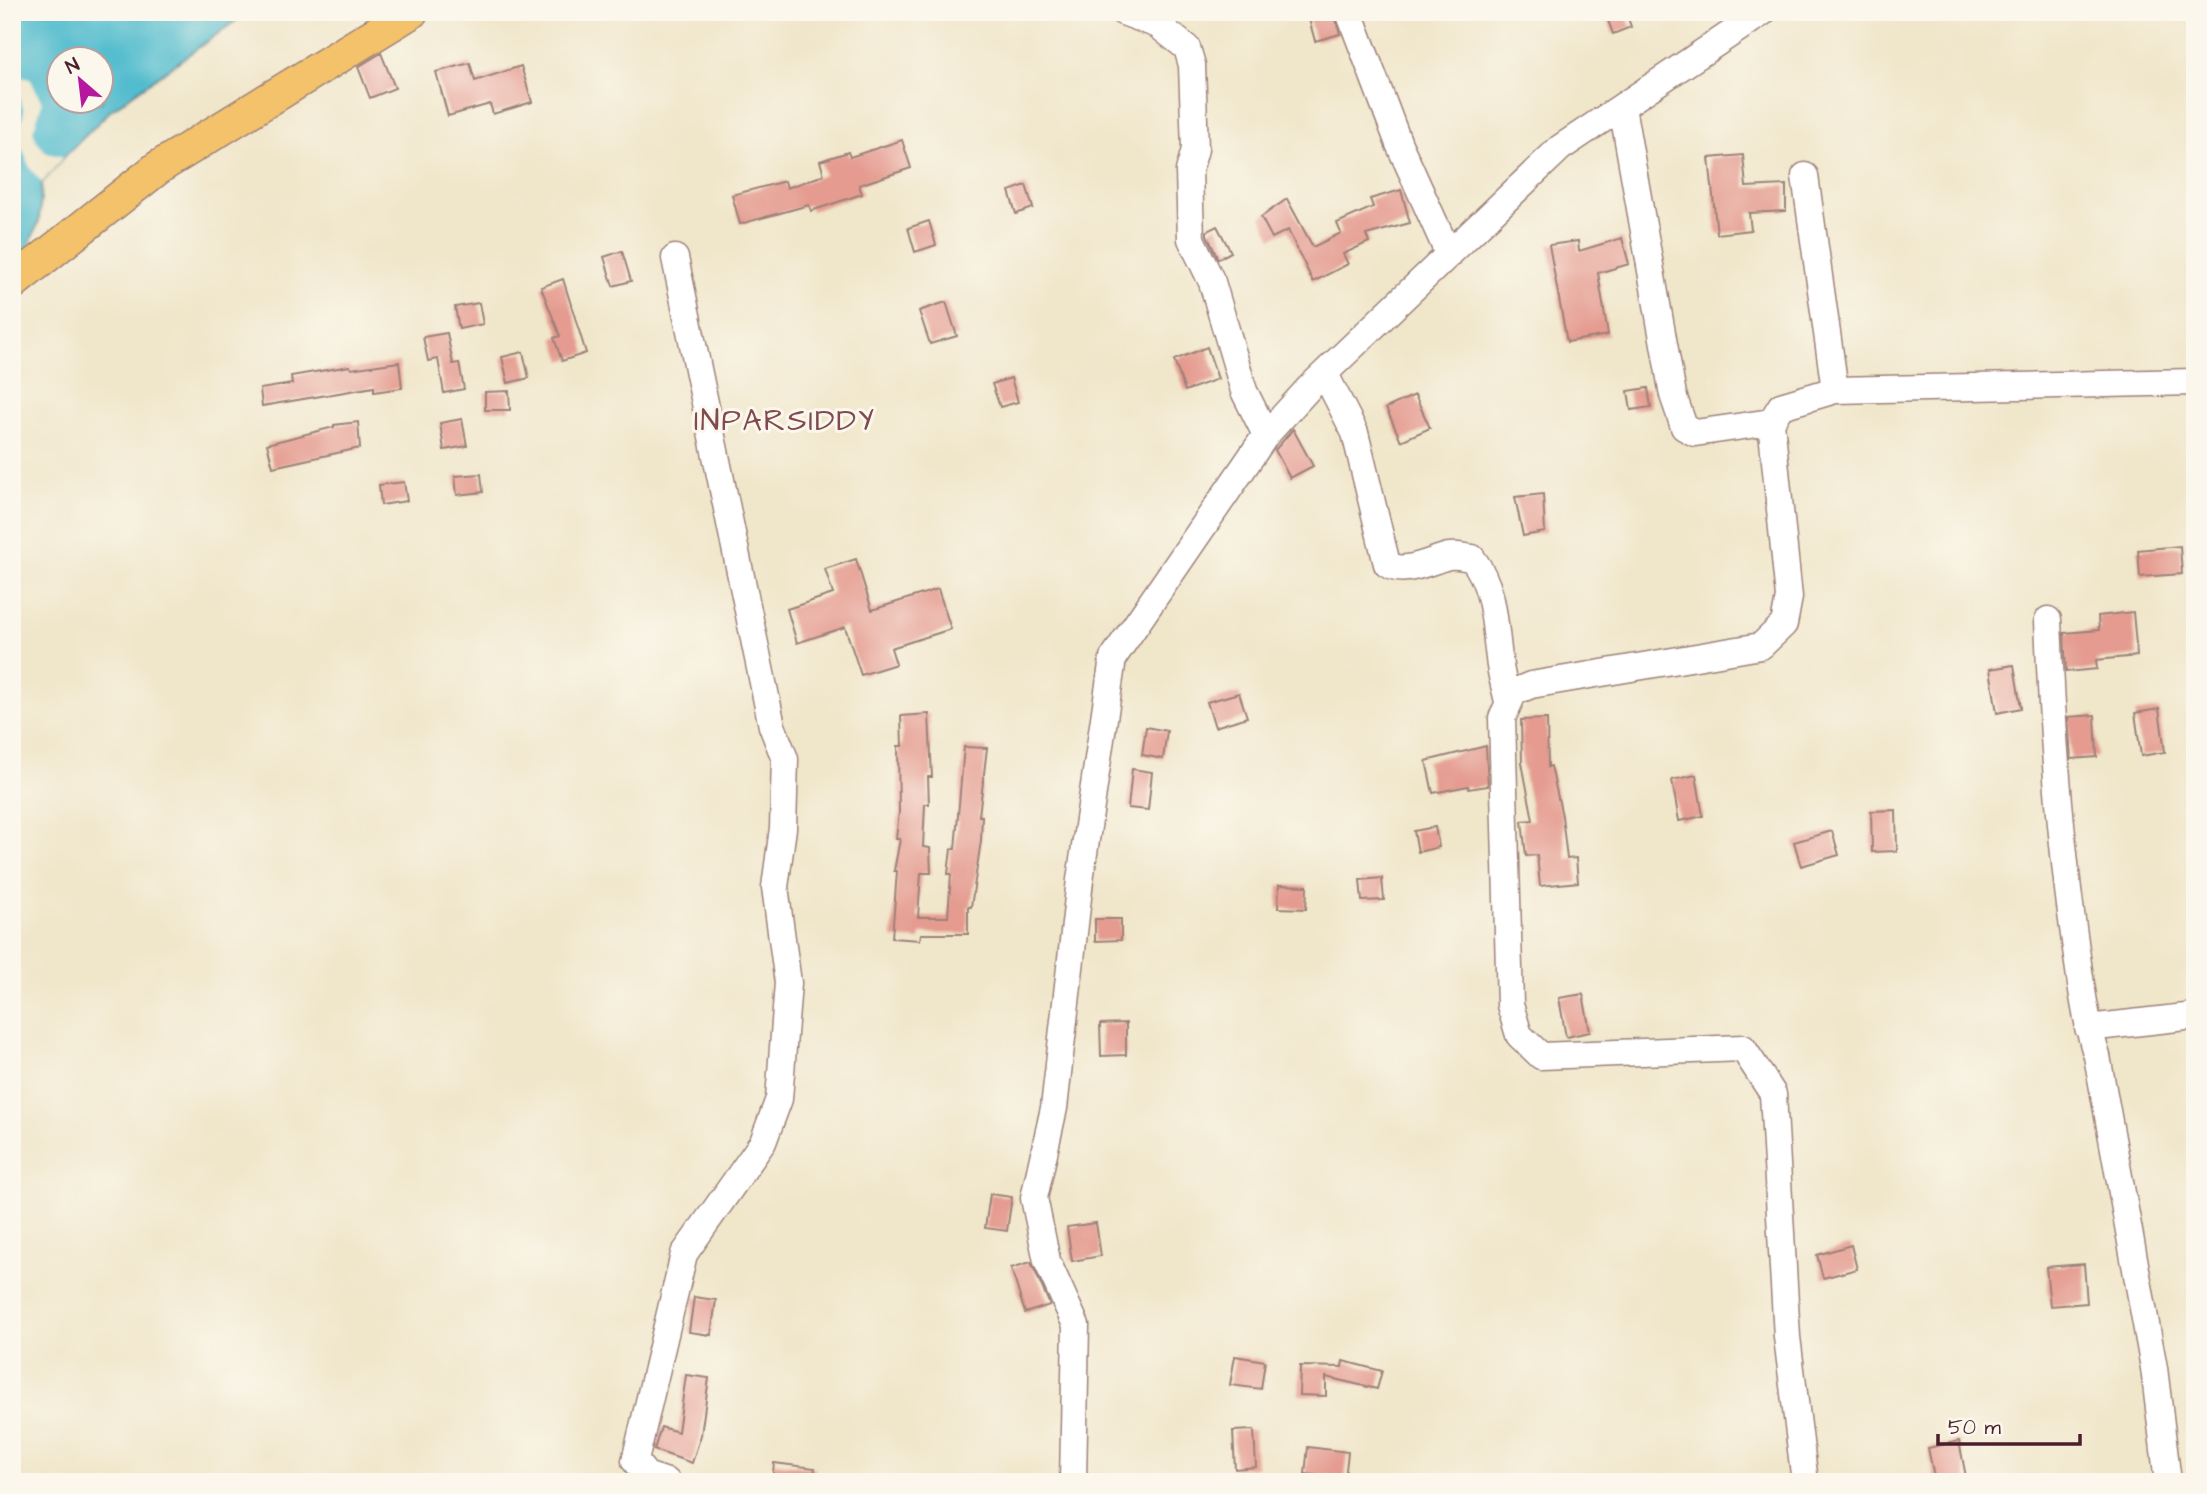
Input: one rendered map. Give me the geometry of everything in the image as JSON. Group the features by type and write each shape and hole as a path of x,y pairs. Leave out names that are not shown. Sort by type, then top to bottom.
{"main road":[{"path":"12,283 159,167 411,12"}],"street":[{"path":"1123,12 1158,25 1187,48 1192,65 1195,149 1188,182 1191,239 1212,282 1244,391 1266,435"},
{"path":"1349,12 1399,144 1449,255"},
{"path":"1073,1482 1076,1325 1047,1261 1034,1198 1054,1108 1080,880 1113,658 1266,435 1325,374 1560,148 1763,12"},
{"path":"1622,107 1673,395 1684,427 1695,433 1771,422"},
{"path":"1805,176 1835,390"},
{"path":"667,1482 646,1475 635,1461 662,1339 684,1254 763,1142 779,1099 788,983 775,887 783,828 785,759 772,726 675,258"},
{"path":"1325,374 1355,433 1388,564 1393,568 1403,568 1452,556 1472,558 1485,574 1496,619 1499,660 1508,702"},
{"path":"1805,1482 1787,1337 1773,1094 1744,1048 1541,1056 1519,1035 1510,1005 1502,718 1514,692 1531,685 1761,646 1784,624 1789,597 1771,422 1782,407 1835,390 2195,382"},
{"path":"2048,620 2053,759 2067,891 2088,1028 2097,1056 2125,1199 2154,1368 2168,1482"},
{"path":"2088,1028 2195,1016"}],"water":[{"path":"12,12 248,12 116,106 116,46 46,46 46,116 105,116 42,183 39,221 22,262 12,273"}],"pier":[{"path":"23,77 30,78 42,103 33,131 37,142 47,153 64,157 42,183 30,168 18,138 24,111 16,88"}],"building":[{"path":"1307,12 1334,12 1340,34 1315,41"},
{"path":"1605,12 1626,12 1631,27 1613,34"},
{"path":"381,53 395,88 370,98 358,67"},
{"path":"470,63 475,81 521,66 532,102 493,114 490,104 448,116 436,72"},
{"path":"902,140 911,168 859,185 862,194 811,211 809,205 740,224 732,195 785,181 787,188 824,175 820,161 848,152 850,157"},
{"path":"1743,155 1746,187 1786,185 1786,211 1749,213 1751,230 1717,234 1709,158"},
{"path":"1026,185 1033,208 1016,214 1009,191"},
{"path":"1401,190 1410,223 1366,235 1369,242 1343,254 1348,264 1313,282 1288,230 1272,238 1261,217 1287,199 1313,247 1341,233 1337,223 1373,207 1370,199"},
{"path":"929,221 936,245 915,252 908,228"},
{"path":"1217,226 1231,252 1218,259 1207,235 1207,231"},
{"path":"1622,238 1629,264 1598,273 1608,335 1567,342 1549,245 1578,241 1579,251"},
{"path":"622,251 631,281 613,286 604,257"},
{"path":"563,279 586,353 562,361 554,338 560,336 541,287"},
{"path":"946,302 957,336 930,344 919,311"},
{"path":"479,303 483,324 459,329 455,307"},
{"path":"447,333 453,364 459,363 464,389 444,393 438,359 428,361 423,337"},
{"path":"1207,347 1218,379 1185,391 1174,360"},
{"path":"523,352 529,378 508,383 502,357"},
{"path":"399,362 402,388 374,392 374,387 262,406 260,389 292,384 291,376 350,366 351,369"},
{"path":"1011,378 1018,402 1000,407 992,384"},
{"path":"1648,388 1651,407 1631,410 1628,391"},
{"path":"509,391 510,410 485,410 485,392"},
{"path":"1415,395 1430,428 1401,441 1386,408"},
{"path":"462,419 467,446 444,450 440,423"},
{"path":"358,422 360,448 273,467 267,444 334,425"},
{"path":"1293,429 1313,466 1290,478 1275,450"},
{"path":"481,474 483,492 457,495 455,476"},
{"path":"404,482 407,501 381,505 379,485"},
{"path":"1543,494 1545,532 1523,536 1515,497"},
{"path":"2180,546 2182,574 2140,577 2138,550"},
{"path":"856,559 872,610 938,589 951,629 891,648 896,664 861,675 845,627 797,643 787,609 833,594 825,569"},
{"path":"2133,612 2137,656 2096,660 2097,669 2066,672 2064,633 2099,630 2098,616"},
{"path":"2014,665 2021,708 1997,713 1990,669"},
{"path":"1239,693 1247,717 1215,727 1207,702"},
{"path":"2159,709 2165,752 2141,756 2135,713"},
{"path":"929,714 932,777 928,777 929,804 925,804 923,847 930,848 931,873 921,873 918,917 948,917 951,874 948,874 951,849 955,849 964,747 987,748 979,816 982,816 981,841 971,907 968,907 968,934 921,934 920,940 892,938 897,871 894,871 900,839 896,839 899,812 898,746 902,746 901,716"},
{"path":"2095,715 2097,757 2071,759 2068,717"},
{"path":"1547,719 1548,767 1551,766 1562,816 1567,859 1576,858 1578,882 1540,886 1537,855 1526,856 1522,821 1533,820 1522,763 1521,720"},
{"path":"1146,727 1167,731 1163,759 1142,755"},
{"path":"1486,746 1488,786 1469,789 1468,786 1433,793 1426,761"},
{"path":"1132,769 1152,772 1148,810 1128,808"},
{"path":"1696,775 1703,816 1679,821 1672,780"},
{"path":"1896,810 1897,851 1872,852 1871,811"},
{"path":"1435,827 1439,847 1418,852 1414,831"},
{"path":"1832,831 1839,855 1801,866 1794,842"},
{"path":"1382,878 1384,900 1362,901 1360,880"},
{"path":"1279,885 1307,886 1306,909 1278,908"},
{"path":"1095,919 1121,919 1121,940 1095,941"},
{"path":"1583,994 1590,1032 1566,1037 1559,998"},
{"path":"1126,1023 1126,1055 1101,1056 1100,1024"},
{"path":"990,1194 1012,1197 1007,1231 985,1228"},
{"path":"1096,1223 1101,1256 1072,1261 1067,1227"},
{"path":"1851,1245 1857,1269 1823,1278 1817,1255"},
{"path":"1031,1262 1050,1305 1025,1313 1011,1268"},
{"path":"2084,1264 2087,1303 2050,1306 2046,1267"},
{"path":"694,1297 716,1300 711,1335 689,1332"},
{"path":"1235,1356 1265,1361 1261,1389 1230,1385"},
{"path":"1343,1361 1382,1371 1377,1389 1326,1377 1326,1396 1299,1395 1300,1366 1342,1367"},
{"path":"686,1375 709,1378 701,1435 692,1463 654,1450 661,1427 678,1432"},
{"path":"1254,1430 1256,1467 1235,1469 1233,1431"},
{"path":"1959,1441 1967,1482 1935,1482 1928,1448"},
{"path":"1308,1447 1348,1452 1345,1479 1305,1474"},
{"path":"774,1463 815,1468 813,1482 772,1482"}],"district":[{"name":"INPARSIDDY","path":"785,421"}]}
